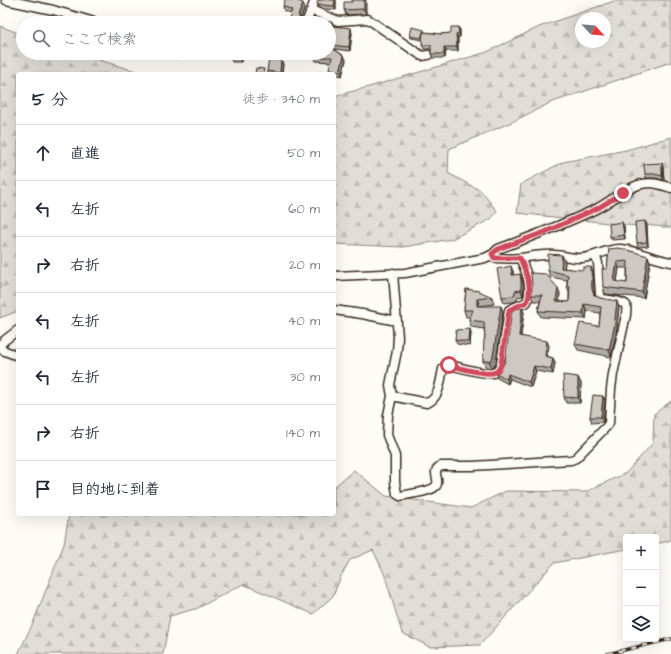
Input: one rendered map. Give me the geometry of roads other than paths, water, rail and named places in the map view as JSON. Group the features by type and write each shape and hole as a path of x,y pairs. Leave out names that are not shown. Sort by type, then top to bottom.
{"street":[{"path":"6,0 74,16"},
{"path":"309,16 315,0"},
{"path":"311,10 326,16"},
{"path":"336,20 368,20 422,56 428,55"},
{"path":"336,276 404,273 485,258 498,249 545,232 598,208 638,185 652,182 671,188"},
{"path":"492,254 494,258 520,258 538,254 556,254 567,257 582,258 607,250 619,249 671,262"},
{"path":"393,273 396,293 398,337 397,351 390,385 392,396 388,415 387,435 395,456 395,482 397,494 400,496 423,492 436,487 438,483 436,471 437,468 441,466 478,466 571,460 576,458 607,426 609,423 613,374 627,307 622,302 601,298 598,263 595,255"},
{"path":"392,396 427,403 432,401 436,396 443,369 445,366 449,365 479,372 493,373 498,371 501,364 509,310 527,302 529,296 528,276 520,258"},
{"path":"336,310 362,314 397,322"},
{"path":"0,345 16,332"},
{"path":"0,349 16,355"}],"railway":[{"path":"607,654 671,639"}]}
